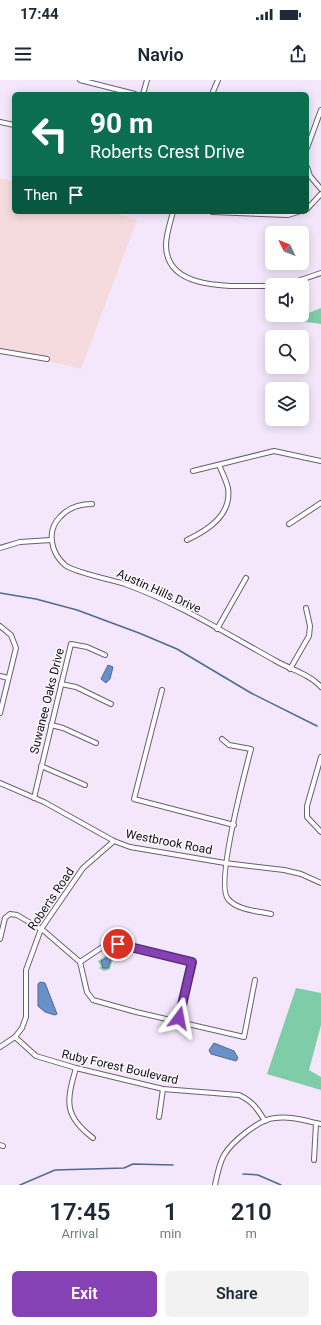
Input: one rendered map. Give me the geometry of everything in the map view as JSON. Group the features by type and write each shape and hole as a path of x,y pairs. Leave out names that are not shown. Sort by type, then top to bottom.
{"street":[{"path":"80,80 127,92"},
{"path":"144,92 147,80"},
{"path":"213,92 218,80"},
{"path":"309,143 321,110"},
{"path":"0,122 12,125"},
{"path":"309,173 321,189"},
{"path":"309,207 321,194"},
{"path":"173,214 166,246 168,259 181,276 200,283 265,286"},
{"path":"263,214 291,214"},
{"path":"306,278 321,273"},
{"path":"0,351 47,359"},
{"path":"193,471 274,452 321,460"},
{"path":"187,540 197,536 223,515 228,498 228,488 219,465"},
{"path":"289,524 321,503"},
{"path":"0,548 20,542 51,540 52,531 57,519 65,511 79,504 92,504"},
{"name":"Austin Hills Drive","path":"51,540 56,555 67,566 126,584 217,629 321,687"},
{"path":"217,629 246,578"},
{"path":"290,669 308,636 310,626 306,608"},
{"path":"0,626 6,630 15,642 16,648 0,713"},
{"name":"Suwanee Oaks Drive","path":"34,798 71,644 86,646 105,655"},
{"path":"0,676 8,678"},
{"path":"61,684 76,687 111,704"},
{"path":"162,690 134,799 234,825"},
{"path":"51,725 63,728 96,743"},
{"path":"222,739 229,745 251,749 225,863 223,887 228,900 237,906 271,914"},
{"path":"321,757 307,806 307,817 321,832"},
{"path":"41,766 85,784"},
{"name":"Westbrook Road","path":"0,783 85,823 114,841 130,847 225,863 284,870 301,874 321,883"},
{"name":"Roberts Road","path":"15,1037 22,1028 26,1017 26,970 41,929 83,868 114,841"},
{"path":"0,939 5,918 10,914 17,915 41,929 80,962 87,992 93,1000 244,1037 255,980"},
{"path":"80,962 107,944 118,944 192,962 178,1021"},
{"path":"0,1047 15,1037"},
{"name":"Ruby Forest Boulevard","path":"15,1037 36,1056 76,1068 163,1089 239,1094 256,1105 265,1121"},
{"path":"76,1068 71,1086 69,1109 72,1117 80,1128 93,1138"},
{"path":"159,1117 163,1089"},
{"path":"215,1185 223,1156 230,1147 250,1129 273,1118 290,1117 319,1124 314,1160"}],"shaded area":[{"path":"0,178 12,181 12,214 118,214 137,220 81,369 0,349"}],"green space":[{"path":"321,308 321,324 306,322 309,322 309,313"},
{"path":"107,955 110,955 113,959 110,969 104,971 99,968 101,966 98,961"},
{"path":"296,988 321,993 321,1025 309,1070 321,1077 321,1090 267,1074"}],"water":[{"path":"108,665 113,667 110,679 106,683 101,679"},
{"path":"108,957 111,959 108,968 103,968 101,961"},
{"path":"40,982 45,983 57,1014 55,1015 45,1012 38,1006 38,984"},
{"path":"214,1043 234,1051 238,1058 236,1061 211,1054 209,1050"}],"waterway":[{"path":"0,593 36,599 77,610 139,633 177,649 251,693 317,726"},
{"path":"20,1185 55,1170 124,1168 133,1164 173,1165"},
{"path":"243,1174 258,1175 281,1185"}],"route":[{"path":"118,944 192,962 179,1018"}]}
